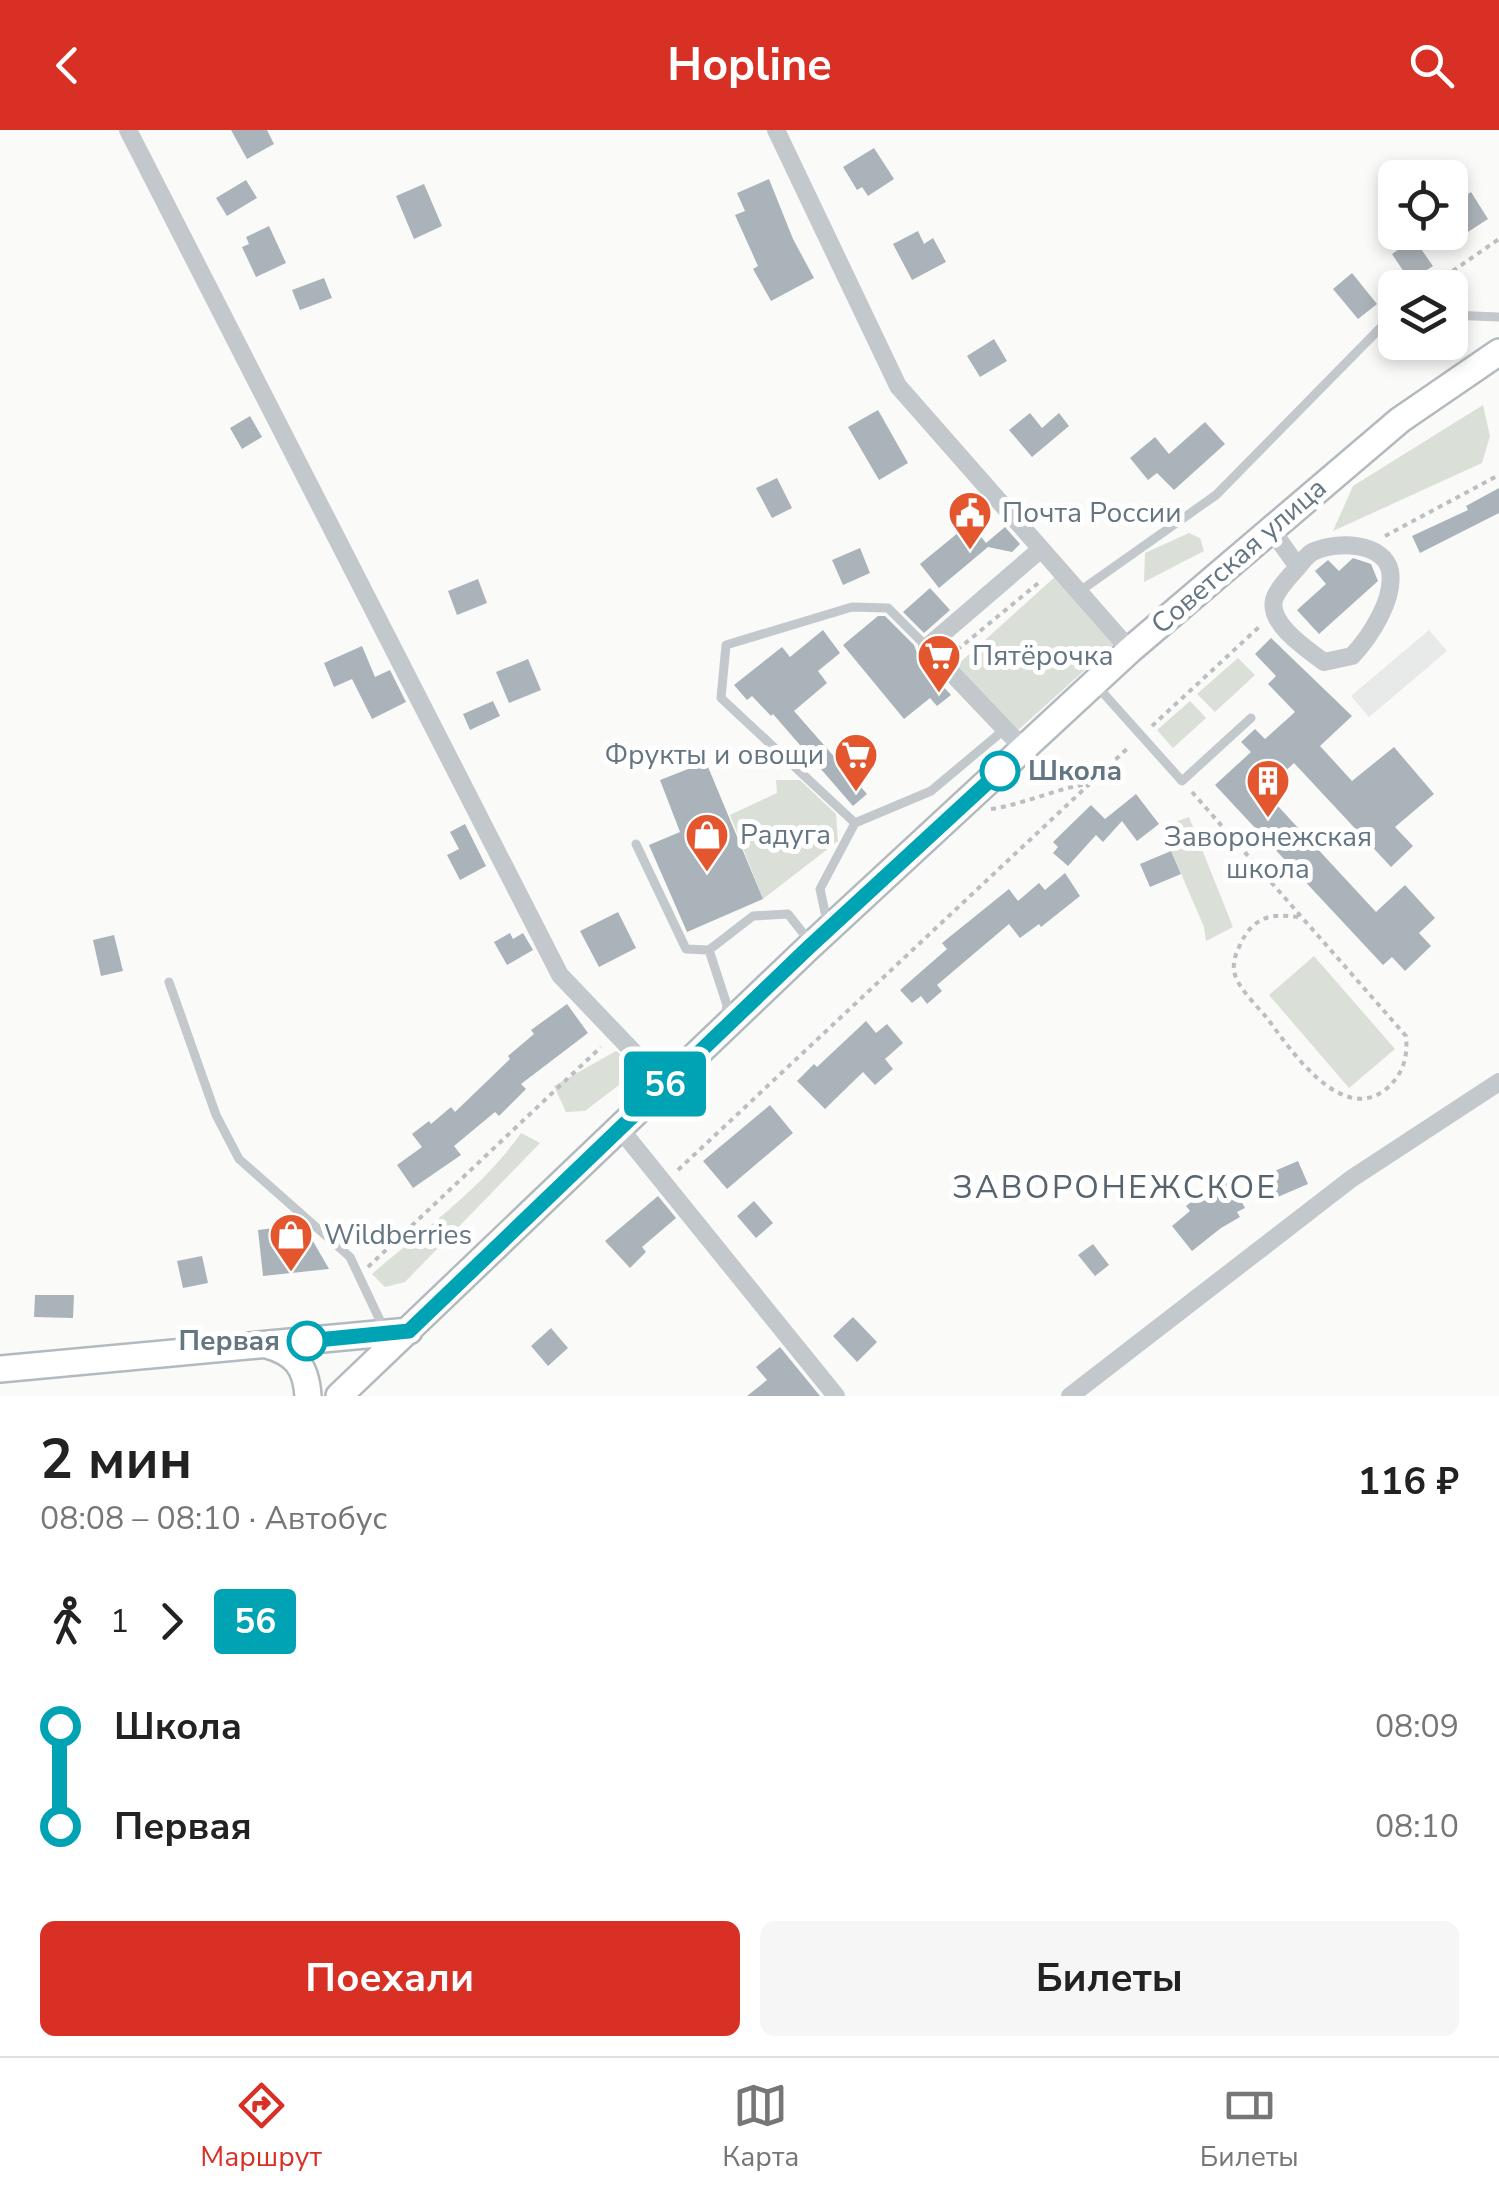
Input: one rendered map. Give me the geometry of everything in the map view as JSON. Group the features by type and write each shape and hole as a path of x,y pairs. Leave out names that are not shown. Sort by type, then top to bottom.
{"street":[{"path":"128,130 560,976 664,1085"},
{"path":"776,130 898,386 1130,650"},
{"name":"Советская улица","path":"340,1396 398,1332 621,1130 823,935 1130,650 1400,420 1499,352"},
{"path":"1271,529 1298,566"},
{"path":"1352,542 1363,548 1388,565 1386,604 1352,656 1324,662 1282,626 1275,612 1275,596 1312,551 1352,542"},
{"path":"1024,749 927,647 1040,549"},
{"path":"1070,1396 1351,1178 1499,1082"},
{"path":"621,1130 836,1396"},
{"path":"0,1369 398,1332"},
{"path":"267,1344 288,1351 298,1360 308,1396"}],"lane":[{"path":"1468,316 1499,318"},
{"path":"1078,593 1216,495 1378,330"},
{"path":"856,823 721,698 726,645 852,607 888,608 927,647"},
{"path":"1095,683 1182,781 1251,718"},
{"path":"636,844 686,948 709,950 753,916 788,914 803,933 823,935 820,889 856,823 931,791 1006,729"},
{"path":"709,950 726,1005 724,1029"},
{"path":"169,982 216,1115 238,1159 350,1257 398,1332"}],"path":[{"path":"1454,270 1499,239"},
{"path":"1363,548 1499,475"},
{"path":"942,663 1057,568"},
{"path":"665,1184 1275,612"},
{"path":"1182,781 1406,1036 1403,1069 1375,1097 1346,1096 1326,1086 1296,1056 1235,976 1234,959 1249,927 1276,914 1302,918"},
{"path":"986,810 1090,783"},
{"path":"358,1275 615,1033"}],"shaded area":[{"path":"1483,405 1490,436 1482,463 1333,531 1353,486"},
{"path":"1189,533 1200,538 1204,551 1144,582 1145,553"},
{"path":"1057,575 1117,641 1016,732 956,666"},
{"path":"1429,630 1447,651 1369,717 1351,696"},
{"path":"1238,658 1255,675 1215,712 1197,694"},
{"path":"1190,701 1206,718 1173,748 1157,730"},
{"path":"776,780 800,780 836,814 838,841 763,899 730,815 777,793"},
{"path":"1189,817 1233,927 1206,941 1204,927 1161,827"},
{"path":"1314,956 1395,1049 1349,1088 1269,995"},
{"path":"616,1051 640,1069 585,1111 566,1112 554,1086"},
{"path":"521,1133 540,1143 405,1282 385,1287 372,1274 470,1190"}],"building":[{"path":"231,130 267,130 274,144 247,159"},
{"path":"874,148 894,179 868,196 862,187 857,190 843,167"},
{"path":"769,179 814,278 771,301 753,269 758,266 735,215 745,211 737,193"},
{"path":"246,180 257,198 227,216 216,198"},
{"path":"424,184 442,226 414,239 396,196"},
{"path":"1471,192 1488,219 1468,232"},
{"path":"269,226 286,263 256,277 242,247 249,244 246,237"},
{"path":"918,231 924,244 933,238 946,262 912,280 893,244"},
{"path":"1398,250 1422,250 1433,266 1427,270 1403,270 1392,254"},
{"path":"1352,273 1377,304 1358,319 1333,289"},
{"path":"324,278 332,298 300,310 292,290"},
{"path":"994,339 1007,361 980,377 967,356"},
{"path":"878,410 908,463 879,480 848,427"},
{"path":"1030,413 1042,428 1059,413 1069,426 1032,457 1009,430"},
{"path":"250,416 262,437 242,449 230,428"},
{"path":"1205,422 1225,444 1174,490 1157,473 1148,480 1130,458 1155,437 1169,454"},
{"path":"777,478 792,508 772,518 756,488"},
{"path":"1499,488 1499,513 1420,553 1412,536 1468,510 1466,506"},
{"path":"970,523 986,543 1005,527 1020,544 1012,552 988,547 939,588 920,564"},
{"path":"860,548 870,573 843,585 832,560"},
{"path":"1353,558 1371,564 1378,581 1319,634 1297,610 1326,584 1315,571 1328,560 1339,571"},
{"path":"478,579 487,603 457,615 448,591"},
{"path":"930,588 950,610 924,633 903,612"},
{"path":"878,616 885,616 914,645 918,656 944,683 951,695 937,706 930,698 904,719 843,645"},
{"path":"823,630 840,653 818,671 827,683 794,711 867,794 853,806 773,714 752,696 747,700 734,685 782,647 790,657"},
{"name":"Заворонежская школа","path":"1271,638 1352,716 1320,746 1352,781 1394,747 1434,794 1395,827 1413,846 1391,867 1294,763 1264,791 1376,912 1405,885 1435,918 1419,933 1431,946 1405,971 1392,957 1383,965 1215,785 1251,752 1241,742 1255,729 1265,739 1295,712 1268,684 1276,676 1255,654"},
{"path":"362,646 375,677 390,670 406,702 372,719 352,679 334,687 324,663"},
{"path":"528,659 541,690 509,703 496,672"},
{"path":"493,701 500,716 470,730 463,714"},
{"path":"706,762 763,899 687,932 649,845 680,832 660,780"},
{"path":"1136,794 1159,824 1137,841 1122,821 1103,842 1096,835 1068,866 1053,853 1058,847 1053,842 1091,805 1105,819"},
{"path":"465,824 486,866 460,880 447,855 459,849 450,832"},
{"path":"1171,851 1181,874 1150,887 1140,864"},
{"path":"1065,873 1080,896 1041,927 1039,924 1020,938 1009,924 937,985 942,991 927,1004 921,996 912,1003 900,990 947,949 942,943 1009,889 1018,901 1039,883 1045,890"},
{"path":"618,912 636,948 599,967 580,931"},
{"path":"510,933 513,939 523,933 533,950 507,965 494,942"},
{"path":"114,935 123,971 101,976 93,940"},
{"path":"567,1004 588,1033 521,1084 526,1089 499,1116 495,1112 454,1146 461,1155 413,1188 397,1165 422,1147 412,1134 451,1107 455,1112 534,1034 531,1030"},
{"path":"866,1021 876,1033 887,1024 903,1043 885,1059 893,1069 875,1085 863,1072 825,1109 797,1081"},
{"path":"770,1105 793,1133 727,1189 703,1161"},
{"path":"1298,1161 1308,1184 1273,1199 1263,1176"},
{"path":"1230,1180 1245,1208 1237,1212 1240,1217 1192,1251 1172,1226 1190,1211 1186,1206 1196,1198"},
{"path":"658,1196 676,1218 642,1247 646,1252 630,1268 605,1241"},
{"path":"754,1201 773,1223 756,1238 737,1216"},
{"path":"291,1226 310,1236 329,1269 263,1276 258,1230"},
{"path":"1093,1244 1109,1265 1095,1276 1078,1255"},
{"path":"202,1256 208,1283 183,1288 177,1261"},
{"path":"35,1295 74,1295 73,1318 34,1317"},
{"path":"853,1317 877,1342 857,1362 833,1336"},
{"path":"551,1328 568,1348 548,1366 531,1346"},
{"path":"780,1347 820,1396 747,1396 767,1380 756,1367"}],"bus line":[{"name":"56","path":"307,1341 409,1331 808,948 1000,771"}],"place":[{"name":"Почта России","path":"970,551"},
{"name":"Пятёрочка","path":"939,694"},
{"name":"Школа","path":"1000,771"},
{"name":"Фрукты и овощи","path":"856,793"},
{"name":"Заворонежская школа","path":"1268,819"},
{"name":"Радуга","path":"707,873"},
{"name":"Wildberries","path":"291,1273"},
{"name":"Первая","path":"307,1341"}],"district":[{"name":"ЗАВОРОНЕЖСКОЕ","path":"1115,1187"}]}
